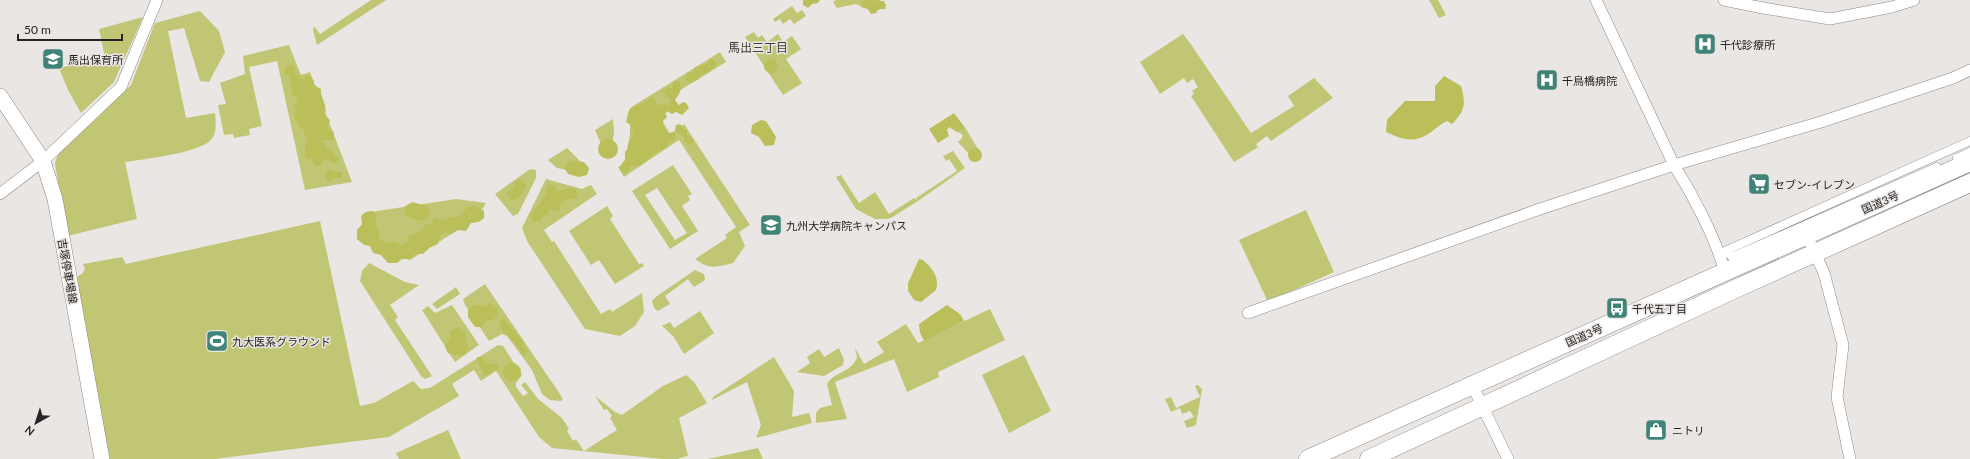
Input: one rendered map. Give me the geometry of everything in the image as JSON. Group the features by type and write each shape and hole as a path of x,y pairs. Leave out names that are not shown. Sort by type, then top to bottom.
{"highway":[{"name":"国道3号","path":"1308,459 1725,272 1806,234 1970,162"},
{"name":"国道3号","path":"1369,459 1482,405 1970,183"}],"main road":[{"name":"吉塚停車場線","path":"0,96 43,161 55,199 102,459"}],"street":[{"path":"0,194 43,161 121,86 157,0"},
{"path":"1596,0 1674,165 1689,189 1721,257 1725,272"},
{"path":"1724,0 1830,19 1892,7 1914,0"},
{"path":"1248,313 1540,209 1674,165 1821,122 1953,78 1970,70"},
{"path":"1970,141 1725,251 1732,257 1970,152"},
{"path":"1806,234 1824,273 1843,345 1837,397 1850,459"},
{"path":"1472,385 1508,459"}],"green space":[{"path":"371,0 386,0 317,45 313,30 314,26 320,34"},
{"path":"803,0 820,0 818,3 812,4 808,8 803,5"},
{"path":"836,0 880,0 883,8 874,12 856,4 837,8 833,2"},
{"path":"864,0 884,1 886,6 885,9 878,9 876,13 871,14 868,9 861,7"},
{"path":"1429,0 1438,0 1446,15 1439,18"},
{"path":"792,6 797,13 802,10 806,16 794,24 790,19 783,24 780,19 775,22 773,19"},
{"path":"200,11 219,31 225,52 209,82 200,81 184,28 168,31 186,118 215,113 216,127 213,137 205,145 184,152 125,162 137,219 67,236 55,163 59,150 131,85 155,23"},
{"path":"143,17 114,82 81,113 68,90 59,68 105,58 99,29"},
{"path":"754,32 758,38 762,35 767,42 778,34 783,42 792,36 801,49 786,59 802,83 783,95 745,37"},
{"path":"1183,34 1251,133 1294,106 1288,96 1314,78 1333,98 1271,141 1267,136 1256,144 1258,147 1234,162 1191,96 1194,94 1192,91 1198,87 1193,79 1187,83 1184,78 1160,94 1140,62"},
{"path":"289,45 301,75 310,72 352,182 305,190 277,61 249,67 262,126 249,129 250,135 234,138 233,134 224,135 218,105 226,104 220,83 245,74 243,56"},
{"path":"720,52 726,62 671,96 677,105 660,117 670,134 684,124 750,225 739,232 745,246 733,263 713,267 705,265 695,259 727,238 725,235 736,227 679,140 624,177 618,167 624,164 630,135 630,108"},
{"path":"711,59 716,62 715,68 700,76 699,79 694,82 685,80 687,74 694,71 695,67 706,64"},
{"path":"768,59 774,59 778,63 778,69 774,73 768,73 764,69 764,63"},
{"path":"288,65 294,67 295,74 300,76 302,80 306,76 310,76 314,81 314,85 321,89 326,108 324,115 330,120 327,129 333,131 334,133 333,140 323,140 326,147 332,149 335,156 339,159 336,164 324,159 322,165 316,167 312,162 312,159 308,159 304,154 306,147 305,142 308,139 304,134 304,130 300,128 298,122 294,118 296,111 294,105 298,99 292,95 290,77 284,73 284,70"},
{"path":"1444,76 1461,86 1464,98 1462,111 1452,124 1447,121 1425,136 1409,140 1386,132 1387,120 1405,101 1435,101 1435,86"},
{"path":"679,81 681,88 675,100 679,105 683,102 686,103 689,108 682,115 676,112 672,114 667,111 665,113 667,117 663,121 663,126 669,133 673,132 676,135 675,140 669,142 667,147 658,151 640,166 630,166 628,172 622,173 620,167 625,159 625,152 628,149 628,145 634,132 631,129 631,125 626,122 629,110 638,104 641,105 651,97 656,100 656,104 658,106 661,104 669,105 671,100 664,94 663,91 668,87 672,88 673,82"},
{"path":"954,113 966,129 957,132 949,127 947,130 949,136 938,143 929,129"},
{"path":"613,119 614,133 610,156 607,158 595,130"},
{"path":"761,120 766,121 776,137 774,145 765,146 759,137 751,133 752,125"},
{"path":"679,124 687,131 687,135 694,140 692,145 688,145 684,140 684,137 675,130 676,125"},
{"path":"966,129 981,154 976,162 958,142 962,138 962,134 957,132"},
{"path":"608,139 615,142 618,149 615,156 608,159 601,156 598,149 601,142"},
{"path":"567,148 589,170 584,173 557,168 548,160"},
{"path":"972,148 978,148 982,152 982,158 978,162 972,162 968,158 968,152"},
{"path":"953,151 965,168 891,218 875,219 856,209 836,177 841,175 859,203 875,192 889,214 914,198 917,200 916,198 957,171 949,159 946,161 943,156"},
{"path":"572,161 584,162 589,168 587,175 579,177 568,174 564,168"},
{"path":"673,165 692,194 688,196 690,200 682,206 698,231 670,249 632,191","holes":["657,188 687,233 675,240 645,195"]},
{"path":"329,169 336,172 342,172 342,178 336,178 332,181 326,180 325,174"},
{"path":"530,169 536,170 536,178 518,214 513,216 495,194"},
{"path":"546,179 582,189 591,185 597,194 544,230 552,242 554,241 601,314 610,309 612,312 642,293 644,312 635,326 620,336 585,329 527,241 522,228"},
{"path":"523,180 526,187 518,199 510,200 507,193 514,187 515,181"},
{"path":"550,184 557,188 557,192 566,188 575,188 578,195 576,198 566,200 561,204 560,210 556,212 550,209 548,214 542,217 540,221 533,222 530,215 537,206 541,204 543,197 548,196 545,189"},
{"path":"456,199 486,203 477,218 410,260 375,248 364,213"},
{"path":"412,202 427,206 430,212 428,219 421,221 406,216 404,207"},
{"path":"475,206 484,211 484,218 479,222 471,223 466,231 458,230 451,234 445,232 441,234 438,244 429,248 423,254 415,254 410,259 402,259 397,263 388,263 381,255 373,253 370,246 364,245 357,239 357,230 362,224 361,216 366,212 372,211 377,216 375,225 379,230 379,238 386,243 392,241 401,245 407,242 410,235 419,231 425,225 430,224 435,218 445,220 451,217 455,218 462,214 467,207"},
{"path":"607,206 613,216 610,219 639,264 642,263 644,266 615,284 599,260 591,265 569,231"},
{"path":"1306,210 1334,272 1268,302 1239,240"},
{"name":"九大医系グラウンド","path":"320,221 360,406 374,403 413,381 421,389 430,388 498,345 503,346 522,375 516,383 516,387 523,396 528,393 521,385 525,382 538,399 562,418 569,429 567,431 573,441 576,439 584,451 617,430 610,418 612,416 607,409 604,410 595,396 615,412 622,415 663,386 686,375 694,382 707,403 679,418 688,456 677,459 663,459 552,448 539,437 496,371 481,381 474,370 452,384 459,396 389,437 215,459 110,459 76,277 82,274 85,269 83,264 122,257 126,264"},
{"path":"919,259 923,260 929,266 937,281 936,290 921,302 914,300 908,291 908,283"},
{"path":"369,263 405,282 419,285 390,305 398,317 395,320 432,376 425,379 421,376 360,281 362,271"},
{"path":"695,270 704,274 705,280 694,287 688,279 665,296 670,304 658,311 654,308 652,301 657,296"},
{"path":"485,284 563,400 550,400 542,394 532,370 507,336 502,334 489,341 465,305 463,299"},
{"path":"456,287 460,294 437,309 432,304"},
{"path":"490,303 498,308 498,315 493,320 487,320 482,327 475,327 468,317 468,310 473,305 483,307"},
{"path":"452,305 479,345 455,362 422,310 428,306 435,313"},
{"path":"947,305 960,314 964,321 924,341 920,333 919,324"},
{"path":"990,309 1005,340 938,372 939,377 907,392 894,359 835,382 847,419 816,423 816,413 820,408 832,405 827,384 830,380 854,363 857,358 855,348 864,364 884,352 877,342 906,324 918,343"},
{"path":"700,311 714,333 684,354 673,336 662,326 670,322 674,328"},
{"path":"503,318 524,343 524,347 528,351 525,355 521,354 520,349 501,329 500,320"},
{"path":"458,327 466,332 465,340 469,347 464,355 454,355 448,353 445,347 450,339 450,332"},
{"path":"839,348 844,360 843,365 824,376 797,372 810,363 807,357 819,349 824,357"},
{"path":"1024,355 1051,411 1009,433 982,375"},
{"path":"477,357 481,357 487,363 497,364 499,369 496,371 493,369 490,375 484,374 477,361"},
{"path":"774,357 794,391 792,417 809,413 812,423 756,438 761,425 747,382 712,400 713,397"},
{"path":"512,363 518,366 521,372 518,378 512,381 506,378 503,372 506,366"},
{"path":"1198,385 1202,389 1196,425 1187,428 1184,421 1194,417 1190,411 1182,414 1180,408 1171,412 1165,399 1171,397 1176,408 1200,397 1195,386"},
{"path":"448,430 461,459 399,459 396,453"},
{"path":"758,448 763,459 708,459"}],"place":[{"name":"千代診療所","path":"1705,44"},
{"name":"馬出保育所","path":"53,59"},
{"name":"千鳥橋病院","path":"1547,80"},
{"name":"セブン-イレブン","path":"1759,184"},
{"name":"九州大学病院キャンパス","path":"771,225"},
{"name":"千代五丁目","path":"1617,308"},
{"name":"九大医系グラウンド","path":"217,341"},
{"name":"ニトリ","path":"1656,430"}],"district":[{"name":"馬出三丁目","path":"758,47"}]}
